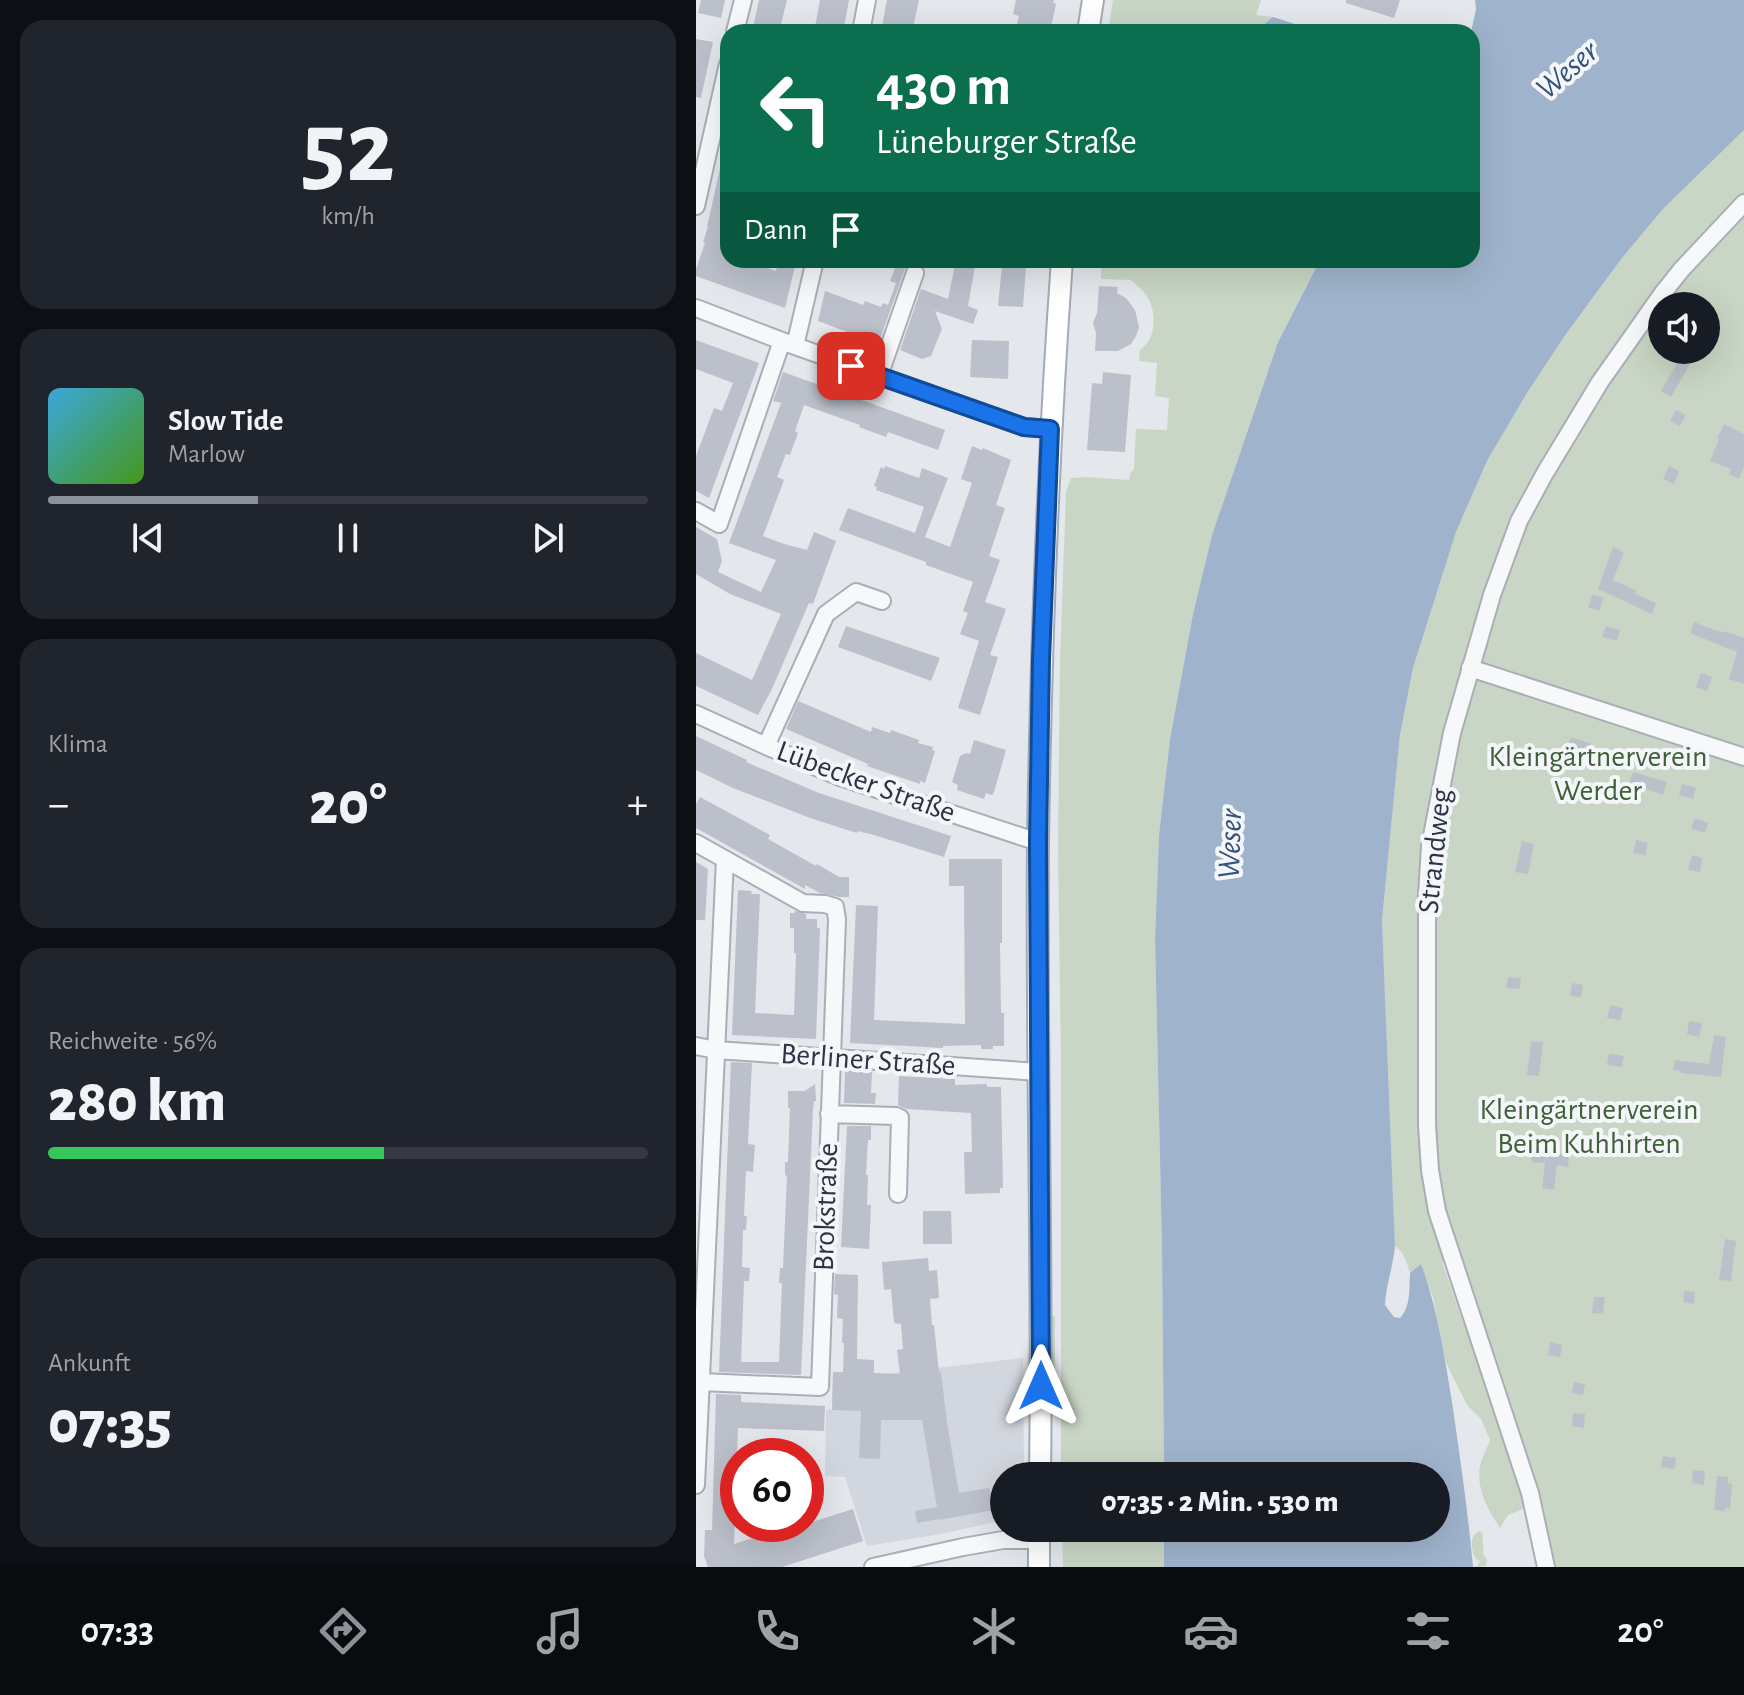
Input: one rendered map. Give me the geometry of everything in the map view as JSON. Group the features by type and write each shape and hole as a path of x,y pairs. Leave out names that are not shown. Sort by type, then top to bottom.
{"main road":[{"path":"1089,24 1093,0"},
{"path":"1040,1462 1038,842 1041,660 1050,429 1061,268"},
{"path":"1039,1542 1039,1567"}],"street":[{"path":"737,24 743,0"},
{"path":"862,24 867,0"},
{"path":"696,206 720,100"},
{"name":"Strandweg","path":"1546,1567 1530,1493 1437,1211 1430,1170 1427,1125 1429,859 1452,733 1492,595 1519,521 1600,382 1662,294 1744,203"},
{"path":"696,511 719,524 789,344 801,328 813,268"},
{"path":"879,376 915,273"},
{"path":"696,308 1024,427 1050,429"},
{"path":"766,746 826,614 856,592 882,601"},
{"path":"1470,668 1744,757"},
{"name":"Lübecker Straße","path":"696,714 840,777 1038,842"},
{"path":"696,843 725,859 700,1298 696,1485"},
{"name":"Brokstraße","path":"700,1382 820,1387 835,907 803,903 725,859"},
{"name":"Berliner Straße","path":"696,1046 716,1050 1039,1072"},
{"path":"829,1114 900,1118 898,1194"},
{"path":"876,1566 993,1542"}],"shaded area":[{"path":"1023,1358 1024,1462 990,1462 990,1523 867,1546 845,1477 825,1476 826,1410 832,1409 833,1372 887,1374"}],"green space":[{"path":"1113,0 1261,0 1256,15 1273,17 1264,24 1109,24"},
{"path":"1744,130 1744,1567 1554,1567 1496,1370 1459,1258 1442,1262 1528,1507 1508,1515 1500,1528 1487,1507 1479,1475 1490,1440 1481,1419 1467,1405 1446,1363 1433,1297 1420,1265 1410,1273 1403,1255 1395,1246 1382,920 1400,735 1413,668 1456,532 1487,461 1566,334 1663,209"},
{"path":"1101,268 1316,268 1278,342 1212,535 1193,614 1170,739 1159,835 1155,939 1164,1462 1061,1462 1058,847 1066,492 1071,478 1129,480 1134,469 1136,429 1167,430 1169,398 1155,396 1157,363 1139,361 1140,350 1150,339 1154,324 1152,309 1143,291 1131,280 1101,279"},
{"path":"1050,1316 1055,1316 1055,1404 1050,1404"},
{"path":"1480,1531 1483,1534 1483,1554 1487,1559 1486,1566 1477,1567 1480,1561 1475,1558 1472,1543"},
{"path":"1062,1542 1164,1542 1164,1567 1063,1567"}],"water":[{"name":"Weser","path":"1475,0 1744,0 1744,130 1663,209 1622,258 1566,334 1487,461 1456,532 1413,668 1400,735 1382,920 1395,1246 1385,1305 1394,1317 1400,1318 1408,1303 1410,1273 1421,1264 1436,1315 1446,1367 1473,1567 1164,1567 1164,1542 1450,1542 1450,1462 1164,1462 1155,939 1159,835 1170,739 1193,614 1212,535 1278,342 1316,268 1480,268 1480,24 1473,24"},
{"path":"1273,17 1295,24 1264,24"}],"building":[{"path":"701,0 725,0 721,18 698,13"},
{"path":"759,0 787,0 781,24 754,24"},
{"path":"820,0 849,0 844,24 816,24"},
{"path":"887,0 919,0 914,24 882,24"},
{"path":"1016,0 1054,0 1056,4 1052,24 1017,24 1019,16 1013,14"},
{"path":"1346,0 1400,0 1394,18 1346,3"},
{"path":"696,39 713,42 701,98 696,97"},
{"path":"720,168 720,268 768,268 776,271 777,268 795,268 785,308 696,276"},
{"path":"895,268 906,268 879,342 818,321 825,291 863,305 865,301 881,307 883,303 888,305 896,283 890,281"},
{"path":"954,268 975,268 968,306 978,310 973,324 935,311 942,329 931,356 922,359 900,350 921,289 948,299"},
{"path":"1002,268 1026,268 1023,307 998,306"},
{"path":"1099,286 1118,287 1117,293 1126,298 1135,310 1139,327 1136,336 1131,344 1118,351 1095,351 1093,323"},
{"path":"696,340 759,363 709,498 696,491 696,456 714,408 722,411 733,383 696,369"},
{"path":"972,340 1009,341 1008,379 970,377"},
{"path":"1677,364 1690,364 1671,397 1661,391"},
{"path":"783,372 945,430 938,450 888,432 886,437 804,405 790,455 786,454 777,477 784,480 763,536 807,550 814,532 836,541 813,604 809,603 758,715 696,686 696,653 752,680 781,614 730,594 696,574 696,527 717,539 722,561 718,572 761,592 776,560 729,543 781,403 773,401"},
{"path":"1103,372 1131,375 1125,452 1087,450 1092,383 1102,384"},
{"path":"1676,410 1686,415 1680,426 1670,421"},
{"path":"1724,424 1744,434 1744,467 1739,479 1729,474 1731,469 1710,461"},
{"path":"972,446 1011,460 996,505 1005,508 989,556 1000,560 985,602 1006,609 990,655 998,657 980,715 958,708 979,641 960,634 968,613 963,611 973,582 839,530 848,508 915,533 924,507 876,490 874,486 881,467 919,478 922,468 948,478 925,537 950,547 972,483 961,479"},
{"path":"1669,466 1679,471 1674,484 1663,479"},
{"path":"1613,547 1624,552 1613,580 1656,603 1652,614 1598,589"},
{"path":"1593,594 1604,598 1599,611 1588,607"},
{"path":"1694,622 1744,638 1744,684 1729,679 1737,652 1690,633"},
{"path":"846,626 940,658 931,681 838,647"},
{"path":"1606,626 1620,630 1617,641 1602,637"},
{"path":"1701,673 1712,677 1707,691 1696,687"},
{"path":"798,701 871,732 872,727 890,733 891,730 933,747 935,751 925,783 867,766 786,729"},
{"path":"696,736 746,762 819,793 951,836 944,857 810,818 696,770"},
{"path":"1571,737 1592,744 1586,762 1565,754"},
{"path":"974,740 1006,750 994,792 992,795 986,793 984,799 957,790 958,785 952,782 960,756 970,754"},
{"path":"1633,772 1667,782 1663,795 1629,782"},
{"path":"1682,784 1696,788 1693,799 1679,795"},
{"path":"700,797 770,835 768,839 816,866 839,877 849,877 849,897 820,893 805,885 805,889 696,828 696,804"},
{"path":"1695,818 1708,823 1705,833 1691,829"},
{"path":"1636,840 1648,843 1645,855 1633,853"},
{"path":"1522,841 1534,844 1528,874 1515,872"},
{"path":"1692,855 1702,858 1700,872 1688,870"},
{"path":"949,859 1002,859 1000,943 1004,1046 981,1049 981,1045 943,1048 850,1043 856,905 878,906 874,1020 965,1024 964,886 949,886"},
{"path":"696,862 708,869 705,920 696,920"},
{"path":"738,890 760,894 755,1013 794,1015 796,953 790,913 795,911 806,914 806,919 817,919 817,928 820,928 816,1039 732,1035"},
{"path":"1508,977 1521,978 1520,989 1506,988"},
{"path":"1572,983 1583,985 1581,997 1570,996"},
{"path":"1610,1005 1623,1008 1620,1020 1607,1018"},
{"path":"1689,1021 1702,1023 1699,1037 1687,1034"},
{"path":"1714,1035 1726,1037 1721,1077 1673,1070 1675,1060 1709,1064"},
{"path":"1531,1041 1543,1042 1539,1076 1527,1075"},
{"path":"1609,1054 1624,1056 1622,1067 1607,1065"},
{"path":"731,1062 752,1063 748,1144 755,1145 753,1172 746,1171 744,1216 747,1216 746,1230 743,1230 742,1267 750,1268 749,1281 744,1281 741,1362 779,1362 782,1283 779,1283 780,1268 783,1268 785,1162 788,1162 788,1091 805,1091 815,1084 801,1375 719,1372"},
{"path":"845,1070 872,1072 871,1093 876,1093 875,1104 844,1103"},
{"path":"899,1076 955,1079 955,1085 1001,1087 1003,1188 1000,1188 1000,1193 965,1194 964,1152 972,1152 971,1113 906,1109 898,1105"},
{"path":"847,1126 871,1126 866,1175 867,1205 871,1205 869,1249 841,1247"},
{"path":"1532,1151 1569,1155 1568,1167 1557,1165 1554,1190 1542,1188 1545,1163 1531,1162"},
{"path":"923,1211 951,1211 952,1244 923,1244"},
{"path":"1725,1239 1736,1241 1731,1281 1719,1280"},
{"path":"928,1258 929,1271 937,1270 939,1298 930,1299 932,1325 959,1493 989,1488 990,1511 917,1523 915,1511 937,1507 922,1420 881,1420 880,1459 859,1458 861,1411 832,1410 833,1372 843,1372 844,1343 843,1319 837,1318 835,1274 858,1275 857,1359 874,1360 874,1373 900,1374 897,1350 903,1349 901,1324 894,1323 891,1289 884,1290 882,1262"},
{"path":"1684,1291 1695,1292 1694,1304 1683,1302"},
{"path":"1594,1297 1605,1297 1603,1314 1592,1313"},
{"path":"1550,1342 1562,1345 1560,1357 1548,1355"},
{"path":"1574,1382 1585,1384 1583,1395 1572,1393"},
{"path":"716,1394 741,1395 741,1402 825,1406 824,1431 738,1428 738,1438 720,1438 720,1542 824,1542 824,1518 853,1509 863,1541 782,1567 708,1567 704,1556 705,1530 712,1530"},
{"path":"1573,1413 1585,1414 1584,1428 1572,1426"},
{"path":"1663,1456 1676,1458 1675,1469 1661,1467"},
{"path":"1693,1470 1705,1471 1704,1485 1692,1483"},
{"path":"1717,1476 1728,1477 1728,1483 1732,1484 1730,1509 1725,1508 1725,1511 1714,1510"}],"route":[{"path":"851,366 1024,427 1050,429 1038,842 1041,1386"}],"park label":[{"name":"Kleingärtnerverein Werder","path":"1598,774"},
{"name":"Kleingärtnerverein Beim Kuhhirten","path":"1589,1127"}]}
